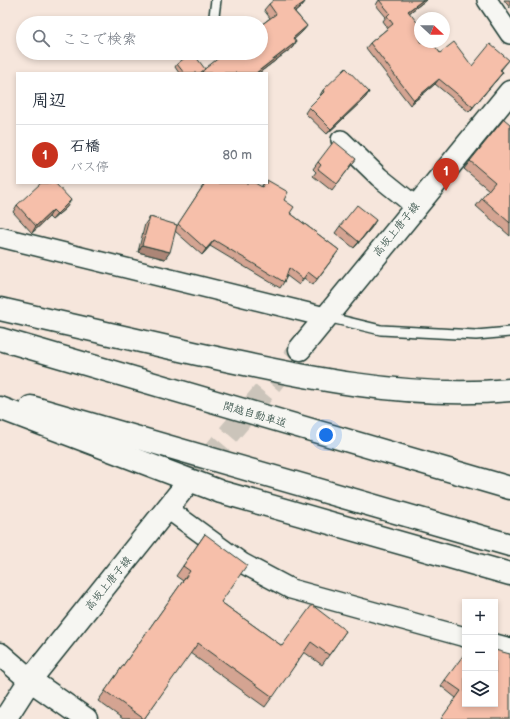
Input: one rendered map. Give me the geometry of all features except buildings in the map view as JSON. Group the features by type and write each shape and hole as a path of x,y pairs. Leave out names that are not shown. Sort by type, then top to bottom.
{"main road":[{"name":"高坂上唐子線","path":"300,349 325,316 510,92"},
{"path":"0,309 289,374 362,385 437,391 510,390"},
{"name":"関越自動車道","path":"0,339 510,488"},
{"path":"0,399 510,545"},
{"path":"0,408 27,420 222,492 510,574"},
{"name":"高坂上唐子線","path":"5,719 30,680 186,485"},
{"path":"0,654 30,680 86,719"}],"street":[{"path":"487,0 510,34"},
{"path":"341,140 378,177 415,206"},
{"path":"0,237 325,316"},
{"path":"168,509 242,563 291,589 462,635"},
{"path":"498,645 510,648"}],"lane":[{"path":"214,16 216,0"},
{"path":"325,316 381,330 476,335 510,332"}],"tunnel":[{"path":"186,485 300,349"}],"place":[{"name":"石橋","path":"446,191"}]}
